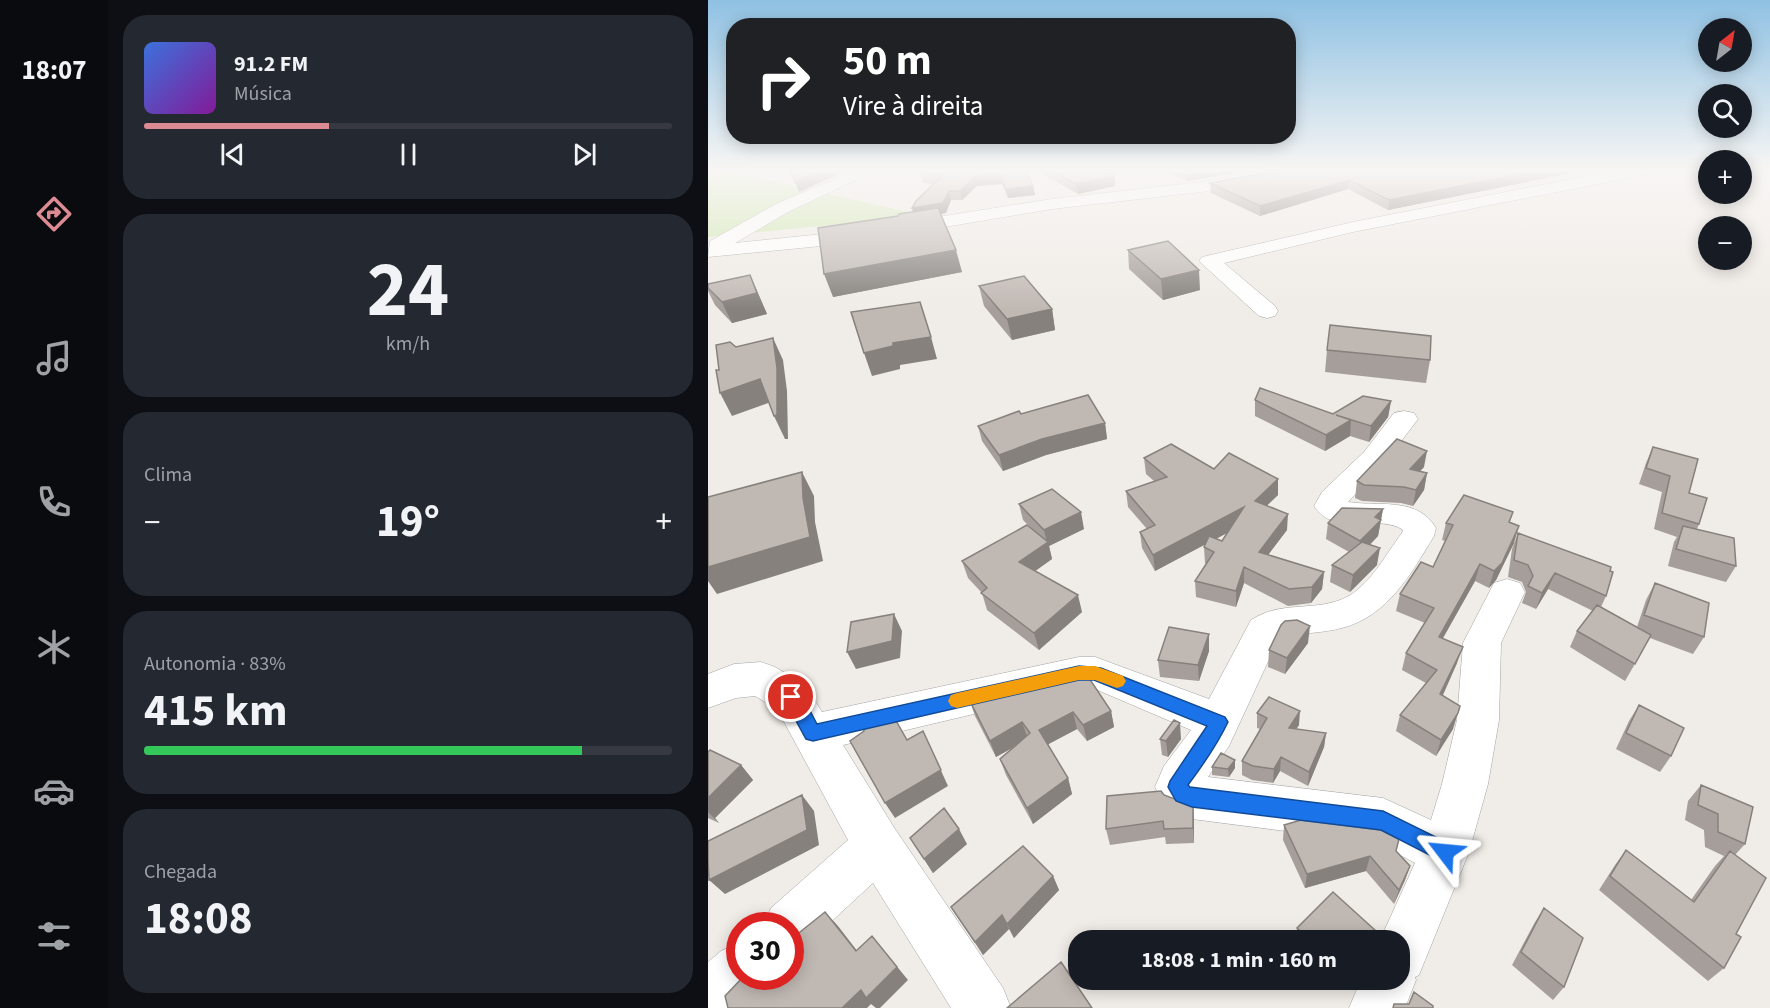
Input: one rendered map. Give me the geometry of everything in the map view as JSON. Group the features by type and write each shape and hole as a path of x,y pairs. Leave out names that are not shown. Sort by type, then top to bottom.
{"street":[{"path":"708,251 768,216"},
{"path":"708,251 842,238 978,216"},
{"path":"1267,311 1209,261 1409,216"},
{"path":"1404,419 1374,458 1333,499 1330,506 1340,511 1399,515 1410,519 1420,528 1417,536 1372,597 1356,609 1340,615 1274,624 1267,627 1258,639 1207,744 1178,787 1183,794 1192,798 1383,821 1445,852"},
{"path":"1410,933 1445,852 1465,784 1478,720 1482,644 1507,592"},
{"path":"813,733 1079,673 1095,673 1109,677 1219,722"},
{"path":"708,691 734,681 760,679 791,697 878,846 982,1008"},
{"path":"804,913 878,846"},
{"path":"708,999 726,983"},
{"path":"1377,1008 1385,990"}],"green space":[{"path":"708,216 925,216 708,237"}],"building":[{"path":"898,216 941,216 956,250 824,274 818,228"},
{"path":"1168,241 1199,270 1161,279 1128,250"},
{"path":"750,275 757,293 722,302 708,288 708,284"},
{"path":"1024,276 1052,309 1007,319 979,286"},
{"path":"920,302 931,337 893,343 893,346 864,353 851,312"},
{"path":"1330,325 1431,336 1430,360 1327,350"},
{"path":"773,338 777,368 777,415 774,416 760,379 720,393 716,370 719,370 716,345 730,342 736,347"},
{"path":"1260,388 1333,414 1363,396 1391,401 1371,426 1336,415 1351,420 1326,435 1255,400"},
{"path":"1088,395 1105,423 1042,439 999,455 978,426 1019,411 1021,414"},
{"path":"1397,439 1427,451 1410,469 1427,473 1416,490 1404,487 1364,485 1357,481"},
{"path":"1171,444 1214,469 1229,453 1278,479 1255,501 1288,514 1259,552 1324,572 1312,587 1289,589 1244,567 1236,591 1195,581 1214,552 1204,547 1209,536 1222,541 1244,507 1153,555 1140,532 1155,525 1126,491 1167,477 1144,458"},
{"path":"1653,447 1698,459 1689,493 1707,498 1699,524 1662,513 1670,476 1646,468"},
{"path":"802,472 803,498 810,537 708,567 708,497"},
{"path":"1052,489 1081,512 1044,530 1019,504"},
{"path":"1464,495 1513,512 1509,522 1519,526 1502,563 1494,571 1480,564 1439,637 1463,647 1440,694 1460,706 1441,740 1400,715 1437,670 1406,653 1434,608 1400,594 1421,562 1433,567 1453,525 1446,523"},
{"path":"1342,508 1383,509 1375,517 1381,520 1360,541 1328,523"},
{"path":"1027,525 1048,542 1019,562 1078,595 1034,633 981,593 987,588 962,561"},
{"path":"1683,526 1734,538 1736,566 1676,549"},
{"path":"1518,533 1611,567 1610,571 1613,572 1606,596 1555,573 1542,593 1528,586 1533,576 1528,565 1514,560"},
{"path":"1362,542 1380,548 1353,575 1332,565"},
{"path":"1655,583 1709,603 1704,637 1644,615"},
{"path":"1597,605 1651,635 1635,664 1577,631"},
{"path":"894,614 892,641 847,652 851,622"},
{"path":"1297,620 1310,626 1287,658 1269,650 1281,625 1285,621"},
{"path":"1169,627 1209,634 1198,665 1158,660"},
{"path":"1075,675 1087,675 1111,711 1083,725 1073,712 1039,730 1068,778 1027,808 1000,759 1030,733 1022,722 990,741 969,699 1002,692 1004,695 1034,684"},
{"path":"1269,697 1300,711 1289,728 1326,733 1309,772 1281,757 1274,769 1253,766 1242,761 1267,718 1257,713"},
{"path":"1639,705 1684,728 1671,756 1626,733"},
{"path":"894,717 907,740 923,731 941,770 885,803 850,741 864,731 862,724"},
{"path":"1174,720 1180,723 1166,741 1160,739"},
{"path":"710,750 741,765 708,798 708,752"},
{"path":"1221,753 1235,760 1228,769 1212,767"},
{"path":"1701,785 1753,807 1745,844 1718,832 1718,814 1698,805"},
{"path":"1161,791 1164,795 1193,806 1193,828 1164,829 1163,821 1106,829 1107,796"},
{"path":"802,795 807,830 709,880 708,841"},
{"path":"944,808 959,829 924,859 910,838"},
{"path":"1301,820 1381,830 1399,839 1396,851 1410,866 1399,890 1370,856 1307,874 1284,825"},
{"path":"1023,846 1053,876 1007,924 1002,915 975,942 951,907"},
{"path":"1626,850 1694,902 1730,851 1766,878 1736,934 1741,937 1724,968 1610,876"},
{"path":"1333,892 1375,930 1299,930 1297,928"},
{"path":"1544,908 1583,938 1564,987 1521,952"},
{"path":"825,912 856,951 872,936 897,967 866,998 861,990 842,1008 728,1008 725,996 731,990 804,990 804,929"},
{"path":"1061,962 1068,972 1068,990 1080,990 1092,1008 1007,1008"},
{"path":"1414,992 1433,1008 1393,1008 1394,1004 1409,1004"}],"slow traffic":[{"path":"957,701 1079,673 1095,673 1117,681"}],"route":[{"path":"791,697 813,733 1079,673 1095,673 1219,722 1207,744 1180,781 1178,787 1183,794 1192,798 1383,821 1445,852"}]}
